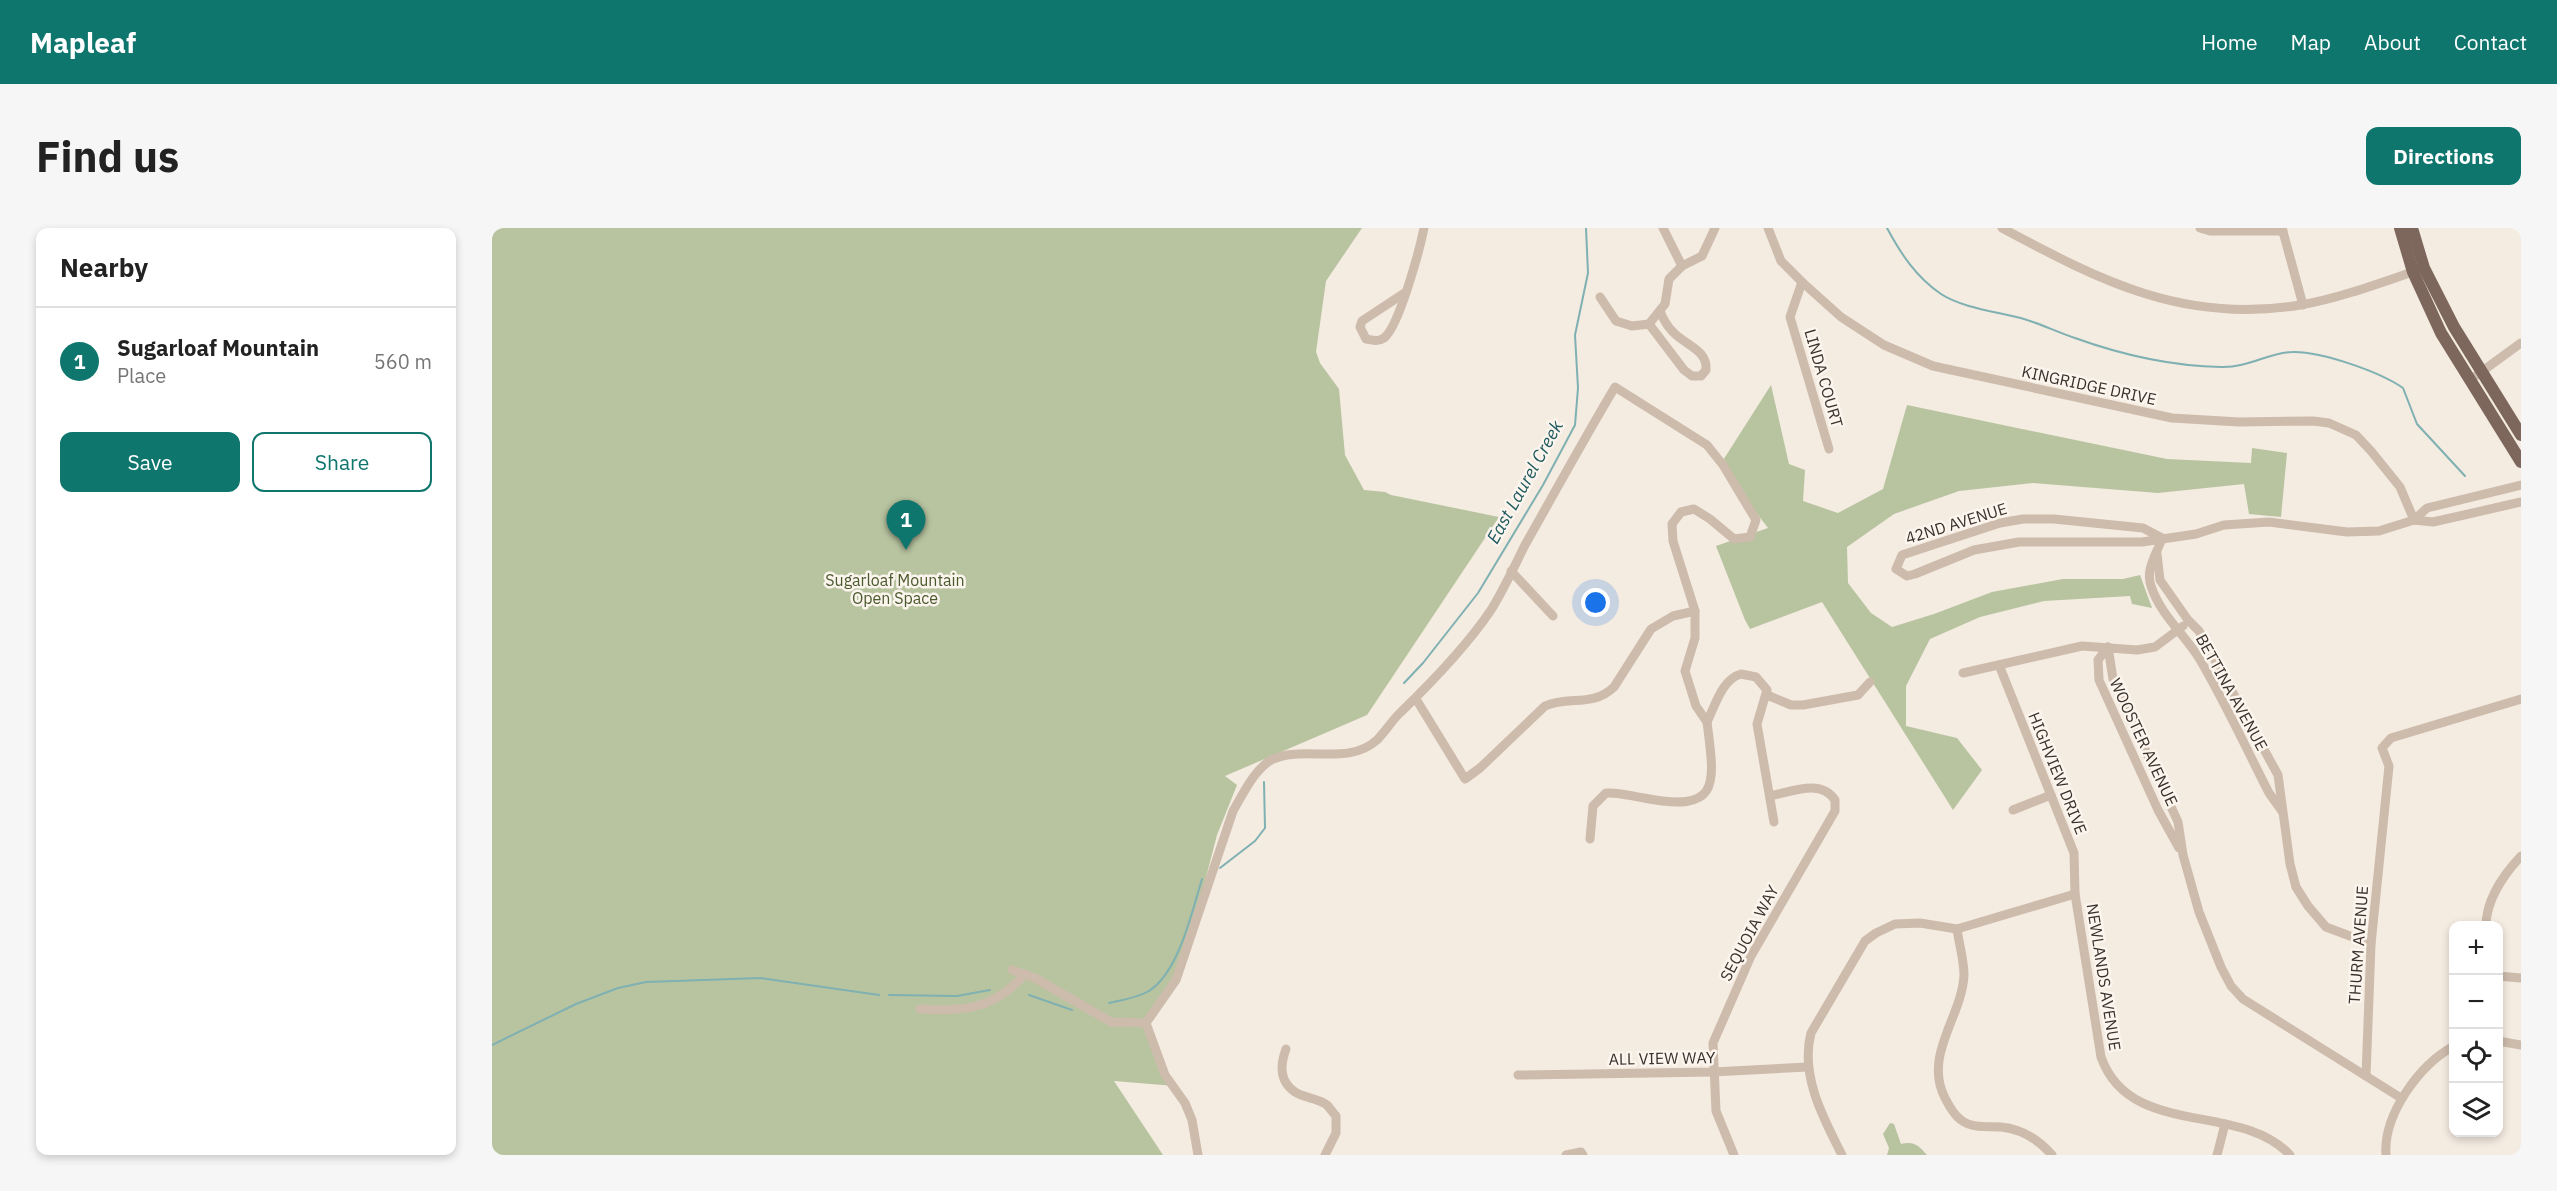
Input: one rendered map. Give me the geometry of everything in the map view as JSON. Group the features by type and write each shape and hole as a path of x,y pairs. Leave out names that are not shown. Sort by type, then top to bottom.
{"main road":[{"path":"2400,228 2442,333 2521,462"},
{"path":"2412,228 2418,270 2521,435"}],"street":[{"path":"1406,292 1362,321 1360,327 1366,339 1378,341 1386,337 1406,292 1419,255 1424,228"},
{"path":"1663,228 1682,266"},
{"path":"1600,297 1616,321 1632,326 1649,324 1665,304 1669,279 1682,266 1702,256 1716,228"},
{"name":"KINGRIDGE DRIVE","path":"1768,228 1781,261 1841,317 1884,345 1933,366 2172,418 2239,422 2329,423 2356,435 2371,451 2400,487 2415,520"},
{"path":"2003,228 2085,272 2119,286 2165,301 2193,306 2247,310 2303,305 2418,270"},
{"path":"2200,228 2210,231 2283,230 2303,305"},
{"name":"LINDA COURT","path":"1802,282 1790,317 1829,449"},
{"path":"1649,324 1684,370 1692,376 1701,376 1706,370 1707,362 1701,354 1673,333 1660,311"},
{"path":"2470,380 2521,344"},
{"path":"1146,1023 1176,980 1233,811 1248,785 1271,761 1291,755 1336,755 1369,745 1376,741 1400,713 1416,699 1456,654 1490,610 1615,387 1707,445 1723,465 1756,520 1750,537 1734,539 1694,509 1681,512 1672,524 1673,541 1695,610 1695,638 1685,671 1696,706 1707,722 1713,774 1708,788 1690,802 1676,804 1612,792 1600,796 1593,806 1590,838"},
{"name":"42ND AVENUE","path":"2415,520 2427,508 2521,485"},
{"name":"42ND AVENUE","path":"2162,538 2143,528 2054,519 2023,519 2000,523 1902,555 1896,569 1907,576 1974,550 2019,542 2142,542 2196,534 2224,525 2269,522 2348,532 2379,531 2415,520 2433,522 2521,502"},
{"name":"BETTINA AVENUE","path":"2162,538 2157,554 2150,565 2150,584 2164,613 2179,630 2205,669 2269,793 2284,813"},
{"name":"BETTINA AVENUE","path":"2157,554 2160,580 2199,632 2278,775 2290,864 2296,887 2326,927 2371,944"},
{"path":"1511,571 1553,616"},
{"path":"1416,699 1465,778 1480,768 1545,706 1595,699 1607,694 1614,687 1651,629 1673,616 1695,610"},
{"path":"1963,673 2082,646 2137,650 2155,647 2179,630 2188,620"},
{"name":"WOOSTER AVENUE","path":"2108,647 2098,660 2099,680 2158,810 2183,855"},
{"name":"WOOSTER AVENUE","path":"2108,647 2113,679 2178,822 2183,855 2199,912 2231,986 2243,999 2401,1098"},
{"name":"HIGHVIEW DRIVE","path":"1999,665 2074,853 2075,894"},
{"path":"1707,722 1725,687 1736,675 1748,674 1763,683 1767,695 1757,724 1774,822"},
{"path":"1767,695 1791,705 1803,705 1852,697 1863,691 1870,682"},
{"name":"THURM AVENUE","path":"2366,1077 2371,944 2389,766 2382,748 2391,738 2521,699"},
{"name":"SEQUOIA WAY","path":"1734,1155 1716,1111 1713,1043 1751,956 1835,811 1836,800 1822,789 1811,787 1770,796"},
{"path":"2013,810 2051,795"},
{"path":"2486,921 2486,915 2496,891 2521,856"},
{"path":"1842,1155 1827,1125 1807,1067 1807,1048 1811,1033 1865,941 1875,933 1895,924 1920,923 1957,929 2014,914 2075,894"},
{"name":"NEWLANDS AVENUE","path":"2075,894 2101,1057 2106,1072 2151,1108 2259,1132 2282,1146 2290,1155"},
{"path":"1957,929 1964,974 1939,1057 1938,1073 1942,1093 1950,1108 1961,1120 1980,1127 2019,1130 2052,1155"},
{"path":"1012,970 1025,974 1112,1022 1146,1023"},
{"path":"920,1009 973,1009 993,1001 1016,984 1025,974"},
{"path":"2503,976 2521,978"},
{"path":"1146,1023 1165,1075 1185,1103 1192,1120 1197,1155"},
{"path":"2503,1042 2521,1045"},
{"path":"1286,1049 1281,1064 1282,1075 1287,1084 1295,1093 1327,1105 1336,1116 1336,1133 1325,1155"},
{"path":"2386,1155 2385,1137 2401,1098 2440,1054 2449,1049"},
{"name":"ALL VIEW WAY","path":"1518,1075 1713,1072 1807,1067"},
{"path":"2217,1155 2225,1124"},
{"path":"1566,1155 1581,1152 1583,1155"}],"green space":[{"name":"Sugarloaf Mountain Open Space","path":"492,228 1362,228 1326,281 1316,352 1320,363 1339,389 1345,455 1364,490 1385,492 1499,517 1367,715 1225,776 1237,785 1217,835 1179,981 1150,1023 1161,1058 1175,1086 1114,1081 1163,1155 492,1155"},
{"path":"1771,385 1789,464 1805,470 1803,501 1838,513 1883,489 1907,405 2167,459 2251,463 2252,448 2287,453 2281,517 2249,514 2244,484 2158,493 2033,483 1959,491 1894,514 1847,547 1848,583 1871,613 1892,627 1992,592 2063,579 2123,579 2140,575 2152,608 2132,604 2130,596 2044,601 1980,617 1930,639 1906,686 1906,726 1957,738 1982,770 1953,810 1822,602 1750,629 1745,620 1716,546 1768,528 1720,465"},
{"path":"1890,1123 1894,1124 1901,1144 1916,1145 1927,1155 1887,1155 1889,1148 1883,1134"}],"waterway":[{"name":"East Laurel Creek","path":"1404,683 1423,663 1478,593 1543,485 1575,425 1578,388 1575,335 1588,273 1586,228"},
{"path":"1887,228 1917,273 1950,299 2037,323 2111,350 2165,362 2221,367 2240,365 2275,354 2304,353 2334,359 2380,375 2403,388 2417,424 2465,476"},
{"name":"East Laurel Creek","path":"1220,868 1255,841 1265,828 1264,782"},
{"name":"East Laurel Creek","path":"1109,1003 1149,991 1169,970 1183,940 1202,879"},
{"name":"East Laurel Creek","path":"492,1045 576,1004 618,988 646,982 761,978 879,995"},
{"name":"East Laurel Creek","path":"889,995 957,996 990,990"},
{"name":"East Laurel Creek","path":"1029,995 1072,1010"}],"place":[{"name":"Sugarloaf Mountain","path":"906,550"}]}
